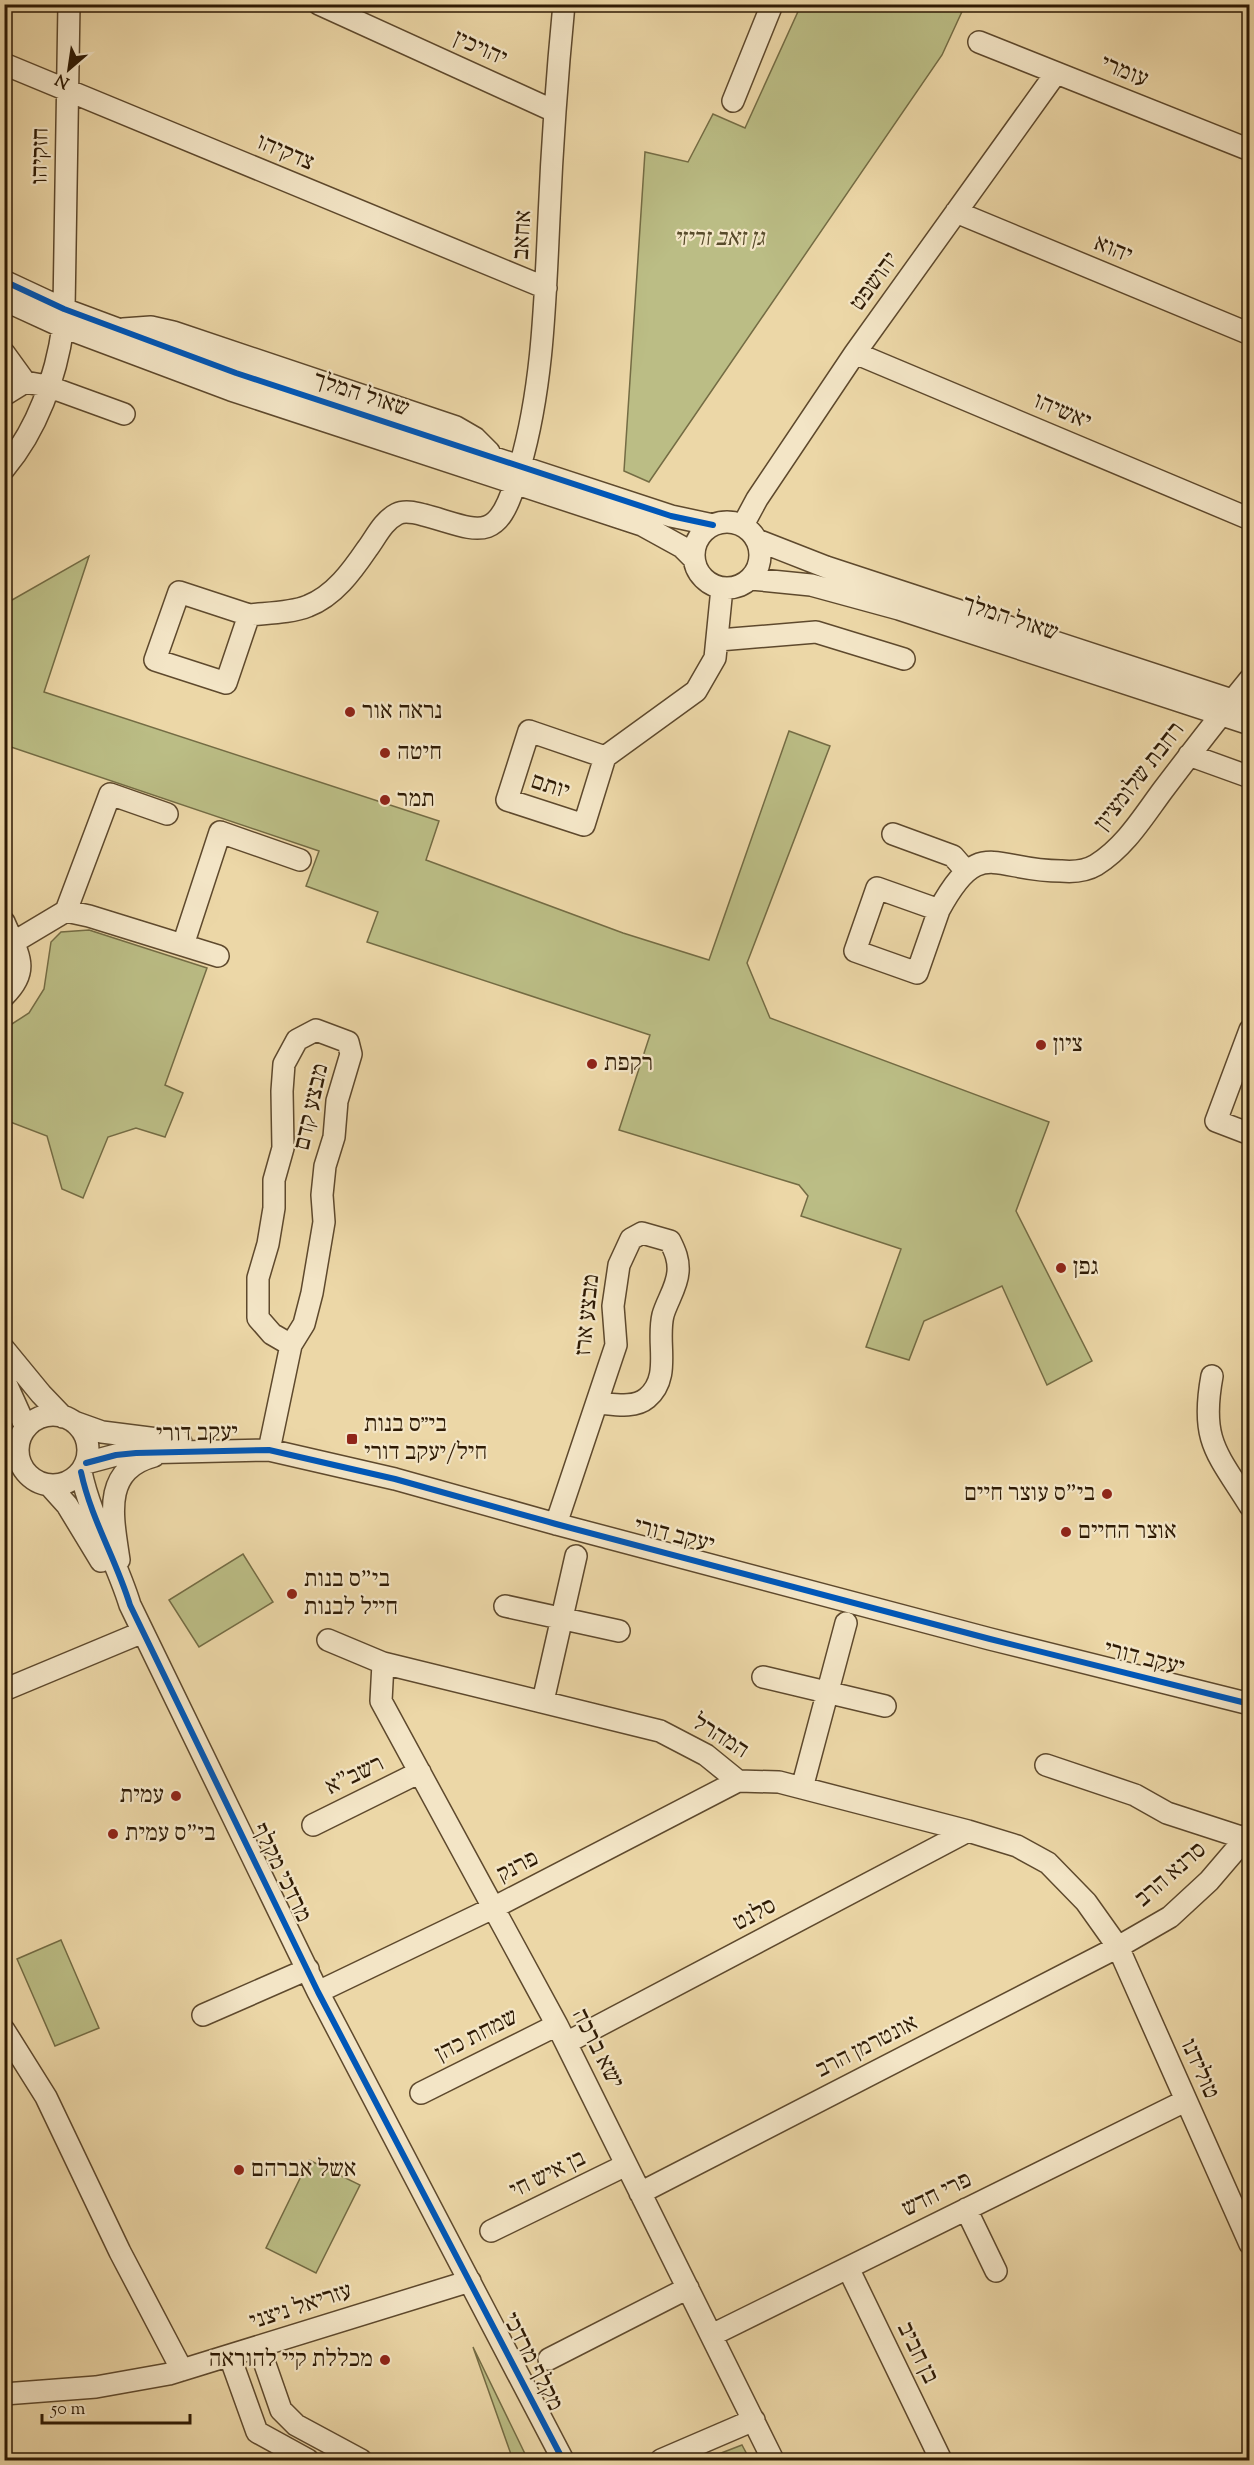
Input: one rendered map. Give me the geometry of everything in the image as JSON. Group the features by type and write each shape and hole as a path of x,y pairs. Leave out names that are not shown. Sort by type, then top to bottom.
{"street":[{"name":"חזקיהו","path":"4,469 21,450 36,423 59,351 64,318 69,4"},
{"name":"יהויכין","path":"319,4 554,111"},
{"name":"אחאב","path":"249,615 308,607 351,573 382,526 398,514 414,512 478,529 490,527 502,517 518,475 534,405 546,288 554,111 564,4"},
{"path":"733,101 771,7 766,4"},
{"name":"עומרי","path":"979,42 1250,150"},
{"name":"צדקיהו","path":"4,64 546,288"},
{"name":"יהושפט","path":"750,532 757,499 855,353 1056,73"},
{"name":"יהוא","path":"956,212 1250,334"},
{"name":"שאול המלך","path":"4,280 64,318 231,390 518,475 713,525"},
{"name":"שאול המלך","path":"4,300 64,318 118,330 236,373 493,457 518,475 642,525 673,542 694,560"},
{"path":"4,353 25,382"},
{"name":"יאשיהו","path":"855,353 1250,519"},
{"path":"4,394 25,382 47,386 124,414"},
{"path":"723,522 750,532 761,560 751,579 733,588 722,588 704,579 694,560 698,539 713,525 723,522"},
{"name":"שאול המלך","path":"750,532 826,567 1234,707 1250,724"},
{"name":"שאול המלך","path":"751,579 811,585 1234,707"},
{"path":"605,757 696,691 710,670 719,640 722,588"},
{"path":"179,592 249,615 226,683 156,660 179,592"},
{"path":"719,640 816,632 904,659"},
{"name":"רחבת שלומציון","path":"966,871 977,863 990,861 1049,871 1071,872 1094,866 1126,840 1189,755 1234,707 1250,679"},
{"name":"יותם","path":"529,732 605,757 584,825 507,800 529,732"},
{"path":"1189,755 1250,777"},
{"path":"9,946 66,912 110,794 167,813"},
{"path":"183,945 220,832 300,860"},
{"path":"893,834 953,856 966,871 956,880 939,910 917,973 855,951 877,888 939,910"},
{"path":"66,912 218,956"},
{"path":"4,922 9,946 22,964 18,983 4,996"},
{"name":"מבצע קדם","path":"269,1450 291,1345 304,1324 312,1293 324,1222 321,1195 325,1166 334,1137 337,1101 351,1054 348,1042 316,1030 297,1041 284,1064 283,1148 274,1180 274,1208 268,1244 258,1278 258,1318 272,1334 291,1345"},
{"path":"1250,1030 1216,1121 1250,1134"},
{"name":"מבצע ארז","path":"556,1524 616,1345 613,1306 619,1265 631,1239 642,1233 670,1241 676,1254 678,1274 663,1316 662,1369 656,1389 645,1400 628,1405 598,1403"},
{"path":"4,1349 40,1394 69,1419 87,1440 83,1468 72,1480 49,1485 4,1462"},
{"path":"1212,1376 1207,1404 1208,1434 1250,1506"},
{"path":"4,1378 18,1432 19,1455 28,1474"},
{"path":"18,1432 43,1416 69,1419"},
{"name":"יעקב דורי","path":"69,1419 102,1432 223,1450"},
{"name":"יעקב דורי","path":"83,1468 116,1455 269,1450 395,1479 990,1640 1250,1704"},
{"path":"122,1579 112,1511 117,1486 133,1463 152,1456 196,1454"},
{"name":"מרדכי מקלף","path":"83,1468 87,1500 122,1579 130,1605"},
{"name":"מרדכי מקלף","path":"49,1485 67,1505 130,1605 318,1992 470,2281"},
{"path":"543,1701 576,1556"},
{"path":"505,1605 619,1631"},
{"path":"802,1788 846,1623"},
{"path":"4,1690 143,1632"},
{"name":"המהרל","path":"328,1640 383,1663 660,1731 706,1755 738,1781 779,1782 1017,1846 1048,1863 1086,1902 1118,1947"},
{"name":"ישא ברכה","path":"383,1663 381,1701 561,2034 773,2460"},
{"path":"763,1677 826,1694 885,1706"},
{"path":"1046,1765 1135,1795 1167,1813 1248,1837"},
{"name":"רשב\"א","path":"313,1825 420,1772"},
{"name":"פרנק","path":"318,1992 493,1908 738,1781"},
{"name":"סלנט","path":"561,2034 968,1832"},
{"name":"סרנא הרב","path":"1118,1947 1170,1917 1209,1881 1248,1837"},
{"name":"טולידנו","path":"1118,1947 1185,2101 1241,2206 1250,2244"},
{"name":"אונטרמן הרב","path":"640,2193 1118,1947"},
{"path":"203,2015 308,1969"},
{"path":"4,2030 46,2097 120,2252 182,2370"},
{"name":"שמחת כהן","path":"421,2093 561,2034"},
{"name":"פרי חדש","path":"712,2335 1185,2101"},
{"name":"בן איש חי","path":"491,2231 626,2165"},
{"path":"966,2209 996,2271"},
{"name":"בן חביב","path":"848,2268 941,2460"},
{"name":"עזריאל ניצני","path":"4,2394 96,2387 182,2370 470,2281"},
{"name":"מקלף מרדכי","path":"470,2281 562,2460"},
{"path":"549,2359 688,2288"},
{"path":"259,2347 281,2410 296,2425 361,2460"},
{"path":"230,2356 257,2432 308,2460"},
{"path":"662,2460 754,2420"}],"green space":[{"name":"גן זאב זריזי","path":"801,5 965,5 942,55 649,482 624,471 645,152 688,162 713,114 745,128"},
{"path":"89,556 44,692 439,821 426,860 623,933 709,960 789,731 830,746 747,963 770,1018 1049,1122 1016,1211 1092,1361 1047,1385 1002,1286 924,1321 909,1360 866,1347 901,1249 801,1216 808,1196 799,1185 619,1130 650,1035 367,942 378,912 306,886 319,851 5,745 5,604"},
{"path":"89,930 207,968 165,1085 183,1093 165,1137 136,1128 108,1137 83,1198 62,1189 47,1136 5,1120 4,1029 29,1013 44,989 51,942 61,932"},
{"path":"243,1554 273,1602 199,1647 169,1600"},
{"path":"61,1940 99,2028 55,2046 17,1959"},
{"path":"309,2160 360,2185 316,2273 266,2248"},
{"path":"473,2347 528,2460 513,2460"},
{"path":"742,2445 750,2460 703,2460"}],"cycle path":[{"path":"4,281 64,309 236,373 671,516 713,525"},
{"path":"86,1463 116,1455 136,1453 269,1450 395,1479 990,1639 1250,1704"},
{"path":"81,1472 97,1523 130,1605 318,1992 563,2460"}],"place":[{"name":"נראה אור","path":"350,712"},
{"name":"חיטה","path":"385,753"},
{"name":"תמר","path":"385,800"},
{"name":"ציון","path":"1041,1045"},
{"name":"רקפת","path":"592,1064"},
{"name":"גפן","path":"1061,1268"},
{"name":"בי״ס בנות חיל/יעקב דורי","path":"352,1439"},
{"name":"בי\"ס עוצר חיים","path":"1107,1494"},
{"name":"אוצר החיים","path":"1066,1532"},
{"name":"בי\"ס בנות חייל לבנות","path":"292,1594"},
{"name":"עמית","path":"176,1796"},
{"name":"בי\"ס עמית","path":"113,1834"},
{"name":"אשל אברהם","path":"239,2170"},
{"name":"מכללת קיי להוראה","path":"385,2360"}]}
